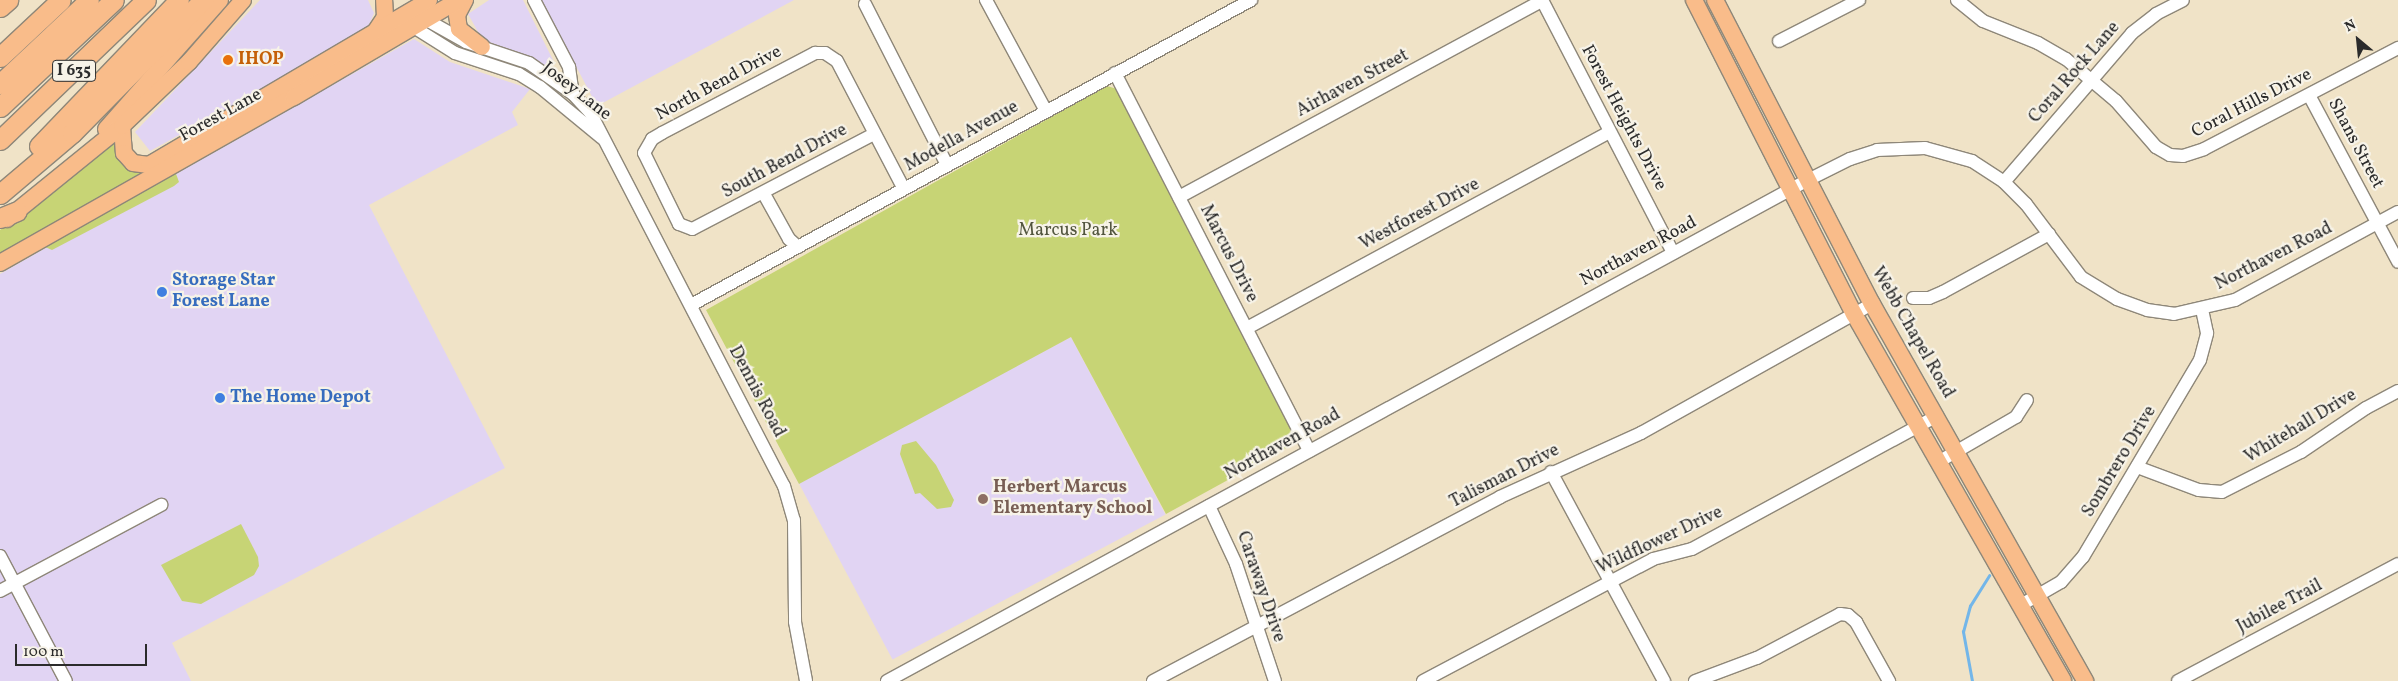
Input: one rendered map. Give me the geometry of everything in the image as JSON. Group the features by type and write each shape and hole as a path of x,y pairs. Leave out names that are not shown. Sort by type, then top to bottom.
{"highway":[{"path":"0,7 8,0"},
{"path":"0,57 52,0"},
{"path":"0,57 61,0"},
{"name":"I 635","path":"0,140 146,0"},
{"path":"0,183 62,124 179,0"},
{"path":"0,194 72,133 203,0"},
{"path":"2,81 103,3"},
{"path":"0,107 103,3"},
{"path":"0,122 103,3"},
{"path":"0,218 17,211"}],"main road":[{"path":"79,159 220,0"},
{"path":"0,224 122,126 188,62 243,0"},
{"path":"374,32 385,16 384,0"},
{"name":"Josey Lane","path":"390,0 415,12"},
{"name":"Forest Lane","path":"0,263 173,159 374,32 415,12 459,0"},
{"path":"465,0 457,15 459,29 482,47"},
{"path":"1694,0 1854,314 1940,461 2063,681"},
{"name":"Webb Chapel Road","path":"1714,0 1872,304 1957,451 2085,681"},
{"name":"Forest Lane","path":"173,159 294,97 415,12"},
{"path":"122,126 121,146 133,163 149,165 173,159"}],"street":[{"path":"534,0 569,67 573,94"},
{"path":"986,0 1046,111"},
{"name":"Modella Avenue","path":"691,305 1251,0"},
{"path":"1779,41 1859,0"},
{"name":"Coral Hills Drive","path":"1957,0 1983,21 2038,44 2092,80 2116,101 2156,146 2170,155 2183,156 2204,149 2398,48"},
{"name":"Coral Rock Lane","path":"2004,182 2132,33 2156,14 2183,0"},
{"name":"Forest Heights Drive","path":"1542,1 1673,253"},
{"name":"Airhaven Street","path":"1179,197 1542,1"},
{"path":"865,4 947,165"},
{"name":"Josey Lane","path":"415,12 449,35 534,66 573,94 590,112 604,140"},
{"name":"Josey Lane","path":"415,12 455,53 527,79 560,101 604,140"},
{"name":"North Bend Drive","path":"646,146 662,133 810,56 825,53 837,61 874,134"},
{"path":"527,79 534,66"},
{"name":"Marcus Drive","path":"1115,73 1309,451"},
{"name":"Shans Street","path":"2308,95 2398,262"},
{"name":"Westforest Drive","path":"1247,328 1609,132"},
{"path":"874,134 904,188"},
{"name":"South Bend Drive","path":"646,146 646,161 679,224 692,229 712,221 768,192 874,134"},
{"name":"Dennis Road","path":"604,140 784,486 794,520 795,622 806,681"},
{"name":"Northaven Road","path":"886,681 1673,253 1850,159 1899,147 1946,151 1972,161 2004,182 2049,234 2081,277 2117,299 2147,310 2174,314 2202,310 2235,300 2398,212"},
{"path":"768,192 789,239 798,246"},
{"path":"1913,298 1929,298 1943,292 2049,234"},
{"name":"Talisman Drive","path":"1153,681 1551,472 1641,433 1872,304"},
{"name":"Sombrero Drive","path":"2021,605 2037,597 2072,572 2137,467 2200,360 2207,333 2202,310"},
{"name":"Whitehall Drive","path":"2137,467 2199,490 2222,492 2301,452 2366,408 2398,391"},
{"path":"1940,461 2016,417 2028,400"},
{"name":"Wildflower Drive","path":"1423,681 1653,560 1692,549 1937,416"},
{"path":"1551,472 1664,681"},
{"path":"0,592 161,505"},
{"name":"Caraway Drive","path":"1209,506 1236,564 1275,681"},
{"path":"0,556 66,681"},
{"name":"Jubilee Trail","path":"2178,681 2398,564"},
{"path":"1695,681 1757,658 1832,617 1848,615 1856,622 1889,681"}],"shaded area":[{"path":"260,0 368,0 374,13 369,25 278,81 150,151 135,132"},
{"path":"489,0 523,0 554,62 547,66 482,39 468,14"},
{"path":"541,0 794,0 597,106"},
{"path":"414,39 450,62 530,89 512,112 518,125 369,205 505,468 172,643 191,681 0,681 0,274"},
{"name":"Herbert Marcus Elementary School","path":"1071,337 1165,514 893,660 798,482"}],"green space":[{"name":"Marcus Park","path":"1107,86 1117,89 1299,441 1166,514 1071,337 799,484 706,310"},
{"path":"115,142 144,173 0,259 0,230"},
{"path":"175,171 179,182 174,186 52,250 45,247"},
{"path":"916,441 936,465 954,500 951,507 937,509 920,493 915,494 900,454 902,445"},
{"path":"241,524 258,557 259,566 254,575 201,604 182,601 161,565"}],"waterway":[{"path":"1972,681 1963,632 1970,606 1989,576"}],"place":[{"name":"IHOP","path":"228,60"},
{"name":"Storage Star Forest Lane","path":"162,292"},
{"name":"The Home Depot","path":"220,398"},
{"name":"Herbert Marcus Elementary School","path":"983,499"}]}
